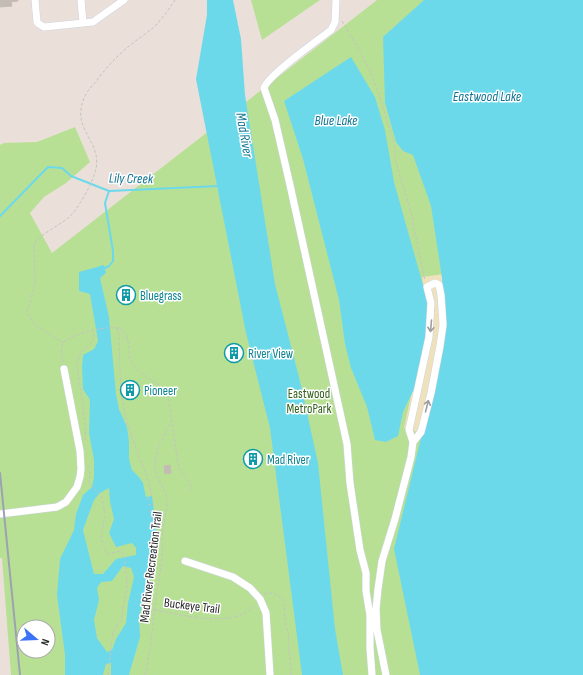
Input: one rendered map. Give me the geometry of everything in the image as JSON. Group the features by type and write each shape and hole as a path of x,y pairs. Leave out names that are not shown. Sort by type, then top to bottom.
{"street":[{"path":"35,0 37,22 41,26 97,21 124,0"},
{"path":"81,0 83,23"},
{"path":"336,0 335,22 331,30 276,74 267,82 264,88 275,120 344,427 360,550 386,675"},
{"path":"372,675 370,648 382,561 395,519 411,457 413,442 409,430 429,337 431,318 431,302 427,287 435,283 439,285 441,295 443,325 431,392 421,432 413,442"},
{"path":"0,514 57,507 66,502 77,486 81,469 80,451 64,369"},
{"path":"185,561 233,577 250,588 260,599 266,613 270,675"},
{"path":"365,570 380,575"}],"path":[{"path":"64,343 35,325 27,313 35,284 34,244 43,235 68,218 78,206 96,169 96,157 93,146 84,132 80,118 80,107 86,93 109,65 127,48 155,26 175,0"},
{"path":"336,8 342,22 371,72 380,98 394,142 396,162 411,213 423,275 427,287"},
{"path":"64,369 62,350 64,343 71,338 94,330 114,326 122,330 127,336 129,357 135,368 166,391 180,470 191,484 190,491"},
{"path":"117,328 119,334 124,408 134,442 149,481 153,497 147,499"},
{"path":"85,442 86,431 78,360 84,350 92,344 94,330"},
{"name":"Mad River Recreation Trail","path":"145,675 151,645 154,610 162,560 163,529 167,506 166,495 155,471 154,461 160,443 172,419"},
{"path":"87,461 90,474 89,484 100,496 105,513 101,538 107,554 120,551 124,554 127,586 121,620 113,631 108,675"},
{"path":"148,505 154,504"},
{"path":"149,511 154,510"},
{"path":"150,517 155,516"},
{"path":"150,523 156,522"},
{"path":"151,529 157,528"},
{"path":"260,599 265,593 271,593 278,595 284,600 285,623 288,632 292,675"},
{"name":"Buckeye Trail","path":"154,610 205,618 229,618 246,614 260,599"}],"green space":[{"path":"251,0 320,0 262,40"},
{"name":"Eastwood MetroPark","path":"377,0 583,0 583,675 11,675 2,558 0,558 0,145 4,143 37,142 75,127 90,162 66,183 44,197 30,213 52,253"}],"sand":[{"path":"444,274 447,308 424,434 404,428 425,331 427,315 422,277"}],"water":[{"path":"207,0 233,0 241,39 245,95 275,284 300,381 318,463 335,629 343,675 302,675 270,428 246,333 196,79 207,15"},
{"name":"Eastwood Lake","path":"424,0 583,0 583,675 420,675 394,549 421,438 445,324 442,278 431,206 413,155 403,151 396,142 385,103 383,37"},
{"name":"Blue Lake","path":"351,57 375,97 385,130 394,182 427,299 429,322 414,389 403,412 398,436 386,442 375,440 367,407 351,368 345,344 339,300 303,159 284,101"},
{"path":"104,265 106,273 100,278 109,317 116,394 119,409 127,427 129,459 132,470 143,483 146,497 152,496 158,542 152,543 156,555 139,617 140,637 129,675 111,675 111,663 106,664 103,675 65,675 65,655 57,595 60,559 74,530 76,514 83,495 92,487 94,477 94,460 89,433 90,400 83,389 82,367 83,355 94,349 98,341 90,294 79,291 79,272","holes":["109,488 110,502 114,519 109,533 116,547 132,543 136,548 136,555 116,559 103,574 94,574 83,530 94,500 100,493","123,566 131,568 134,577 128,603 126,623 116,639 112,650 107,652 97,638 94,620 99,600 97,588 101,582 112,581"]}],"building":[{"path":"0,0 18,1 11,2 12,6 0,7"},
{"name":"Bluegrass","path":"130,291 131,297 122,298 121,293"},
{"name":"River View","path":"233,347 239,355 235,358 229,351"},
{"name":"Pioneer","path":"131,385 135,392 129,395 125,387"},
{"name":"Mad River","path":"250,454 255,454 257,463 251,464"},
{"path":"170,465 171,473 165,474 164,466"}],"waterway":[{"name":"Lily Creek","path":"0,216 48,167 62,168 71,176 109,191 219,186"},
{"path":"103,269 109,266 113,261 113,251 105,203 109,191"}],"railway":[{"path":"0,473 20,675"}],"place":[{"name":"Bluegrass","path":"126,295"},
{"name":"River View","path":"234,353"},
{"name":"Pioneer","path":"130,390"},
{"name":"Mad River","path":"253,459"}]}
